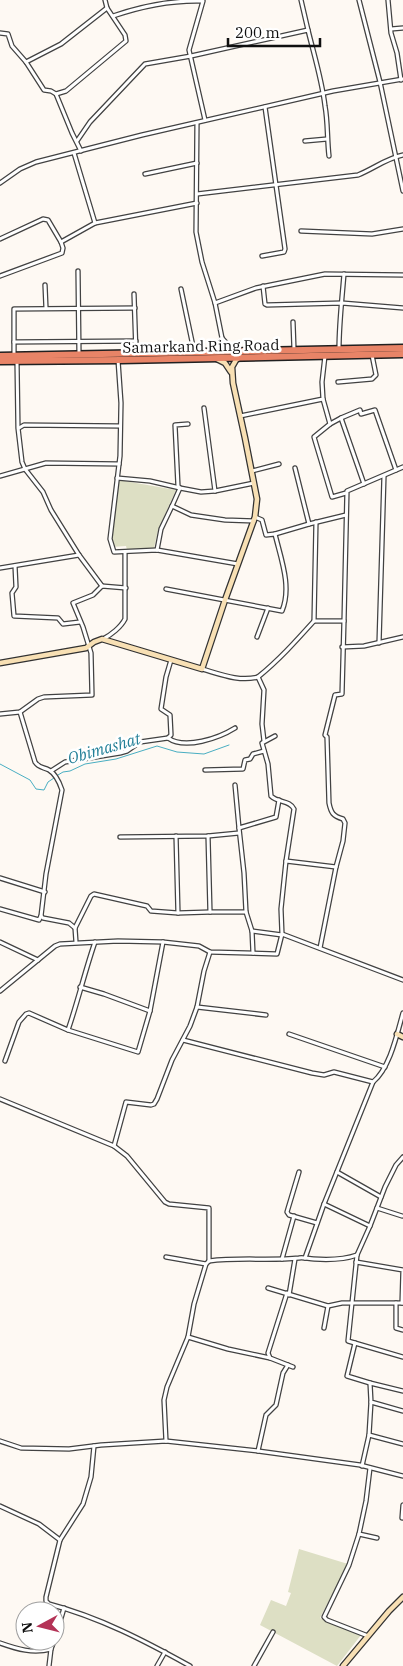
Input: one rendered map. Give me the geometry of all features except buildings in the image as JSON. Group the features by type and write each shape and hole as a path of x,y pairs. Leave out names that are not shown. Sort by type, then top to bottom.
{"highway":[{"name":"Samarkand Ring Road","path":"0,356 16,359 118,360 195,352 239,358 338,349 403,348"},
{"name":"Samarkand Ring Road","path":"0,361 79,355 215,355 234,351 292,352 325,356 403,354"}],"street":[{"path":"56,94 66,91 126,41 125,35 107,8 105,0"},
{"path":"113,16 158,4 203,0 190,43 205,121"},
{"path":"301,0 323,93 327,118 329,156"},
{"path":"359,0 380,82 403,191"},
{"path":"0,183 20,169 36,162 81,150 323,93 380,82 402,80 390,28 388,0"},
{"path":"26,62 61,44 107,8"},
{"path":"390,28 403,28"},
{"path":"77,140 90,122 145,64 191,56 308,30"},
{"path":"0,33 8,34 12,46 26,62 44,90 56,94 81,150"},
{"path":"262,256 284,252 285,249 265,107"},
{"path":"197,123 196,232 202,262 215,303 222,338 234,351"},
{"path":"305,141 327,139"},
{"path":"74,152 95,223"},
{"path":"197,194 358,175 403,155"},
{"path":"145,174 197,163"},
{"path":"62,242 95,223 197,203"},
{"path":"0,239 43,219 48,220 64,248 62,253 0,276"},
{"path":"301,231 372,234 403,229"},
{"path":"78,271 79,355"},
{"path":"215,303 263,286 325,274 403,276"},
{"path":"338,349 339,312 342,303 344,274"},
{"path":"45,284 46,308"},
{"path":"263,286 265,304 267,305 342,303 403,308"},
{"path":"181,289 195,352"},
{"path":"134,294 136,354"},
{"path":"102,586 79,555 51,510 41,489 25,469 22,462 18,428 14,309 135,308"},
{"path":"292,352 293,322"},
{"path":"222,338 215,355 225,363 232,376"},
{"path":"14,342 136,341"},
{"path":"338,382 372,379 376,375 372,355"},
{"path":"325,356 322,382 323,399 330,424"},
{"path":"202,669 255,519 257,499 232,376 232,367 239,358"},
{"path":"118,360 119,464 110,539 114,552 157,550 238,564"},
{"path":"240,416 323,399"},
{"path":"204,408 215,491"},
{"path":"396,470 375,410 361,414 360,410 340,418 314,435 332,497 346,493 403,467"},
{"path":"340,418 364,484"},
{"path":"157,550 161,529 180,488 178,486 175,425 188,424"},
{"path":"18,428 24,426 120,426"},
{"path":"0,476 46,463 119,464"},
{"path":"252,471 279,464"},
{"path":"295,468 309,524"},
{"path":"379,642 384,475"},
{"path":"118,478 150,481 200,492 254,483"},
{"path":"320,948 336,867 344,841 345,824 343,819 331,813 326,735 335,695 342,694 346,493"},
{"path":"172,506 191,515 225,520 262,520 266,535 346,515"},
{"path":"102,639 237,678 246,680 258,677 288,651 314,621 316,522"},
{"path":"166,589 282,611 286,597 285,577 275,534"},
{"path":"0,663 86,648 108,636 124,623 126,615 125,552"},
{"path":"0,568 79,555"},
{"path":"16,566 16,587 12,593 14,616 58,618 65,624 80,622"},
{"path":"0,714 20,712 44,696 92,695 91,653 72,604 93,594 102,586 126,588"},
{"path":"257,637 268,608"},
{"path":"314,621 344,621"},
{"path":"342,647 364,646 403,637"},
{"path":"168,738 171,735 170,715 161,709 166,676 171,660"},
{"path":"0,991 55,946 76,942 163,942 199,946 210,952 277,954 282,934 281,909 294,809 290,803 271,796 268,764 262,743 264,741 262,724 264,690 258,677"},
{"path":"0,909 38,920 41,916 46,874 62,790 51,771 40,768 35,762 20,712"},
{"path":"51,771 64,762 127,751 140,742 168,738 172,741 200,742 214,739 235,728"},
{"path":"264,741 275,736"},
{"path":"205,770 243,769 245,760 250,759 253,754 264,751"},
{"path":"235,785 246,912 252,931 253,953"},
{"path":"239,828 276,818 279,800"},
{"path":"120,837 208,836 239,833"},
{"path":"176,836 178,913"},
{"path":"208,836 210,912"},
{"path":"286,861 336,867"},
{"path":"0,878 45,892"},
{"path":"76,942 75,928 91,896 94,894 147,906 150,911 178,913 246,912"},
{"path":"41,916 69,923 75,928"},
{"path":"252,931 282,934 403,980"},
{"path":"0,942 38,960"},
{"path":"68,1030 95,942"},
{"path":"5,1061 19,1022 26,1014 30,1013 68,1030 138,1052 150,1011 163,942"},
{"path":"114,1146 126,1102 154,1104 197,1007 210,952"},
{"path":"80,986 150,1011"},
{"path":"197,1007 266,1015"},
{"path":"305,1258 336,1172 373,1082 381,1075 385,1067 403,1013"},
{"path":"289,1034 385,1067"},
{"path":"396,1034 403,1037"},
{"path":"183,1040 312,1073 324,1075 334,1072 373,1082"},
{"path":"0,1099 114,1146 127,1156 165,1202 208,1208 207,1262 194,1304 188,1337 164,1400 166,1441"},
{"path":"403,1157 396,1165 357,1255 348,1341 403,1357"},
{"path":"299,1172 286,1212 317,1223"},
{"path":"336,1172 381,1197"},
{"path":"324,1204 370,1226"},
{"path":"377,1208 402,1216"},
{"path":"282,1259 294,1216"},
{"path":"166,1257 207,1262 231,1258 330,1260 357,1255"},
{"path":"270,1358 268,1353 269,1347 288,1294 295,1259"},
{"path":"268,1288 328,1306 342,1303 403,1303 403,1270 356,1262"},
{"path":"396,1303 396,1328 403,1330"},
{"path":"324,1328 328,1306"},
{"path":"188,1337 228,1349 270,1358 293,1367"},
{"path":"355,1343 347,1376 403,1392"},
{"path":"258,1451 266,1415 276,1405 283,1373 288,1365"},
{"path":"362,1466 369,1435 370,1383"},
{"path":"371,1402 403,1411"},
{"path":"369,1435 403,1444"},
{"path":"0,1441 21,1448 69,1449 166,1441 258,1451 362,1466 403,1476"},
{"path":"46,1601 60,1540 84,1504 91,1478 94,1446"},
{"path":"368,1636 327,1620 324,1617 349,1565 359,1534 370,1468"},
{"path":"402,1518 403,1505"},
{"path":"0,1506 39,1524 60,1540"},
{"path":"359,1534 377,1538"},
{"path":"343,1666 403,1597"},
{"path":"65,1608 121,1630 190,1666"},
{"path":"254,1666 273,1632"},
{"path":"0,1643 15,1648"},
{"path":"30,1651 45,1651"},
{"path":"49,1666 51,1651"},
{"path":"157,1666 165,1652"}],"green space":[{"path":"119,480 176,490 158,530 154,548 127,550 126,546 111,547 110,541"},
{"path":"299,1549 348,1564 320,1618 361,1635 337,1666 260,1625 271,1600 286,1606 291,1593 288,1592"}],"waterway":[{"name":"Obimashat","path":"58,775 85,764 116,759 157,746 177,752 204,754 229,745"},
{"name":"Obimashat","path":"0,764 30,780 36,789 44,790 48,782 54,778"}]}
